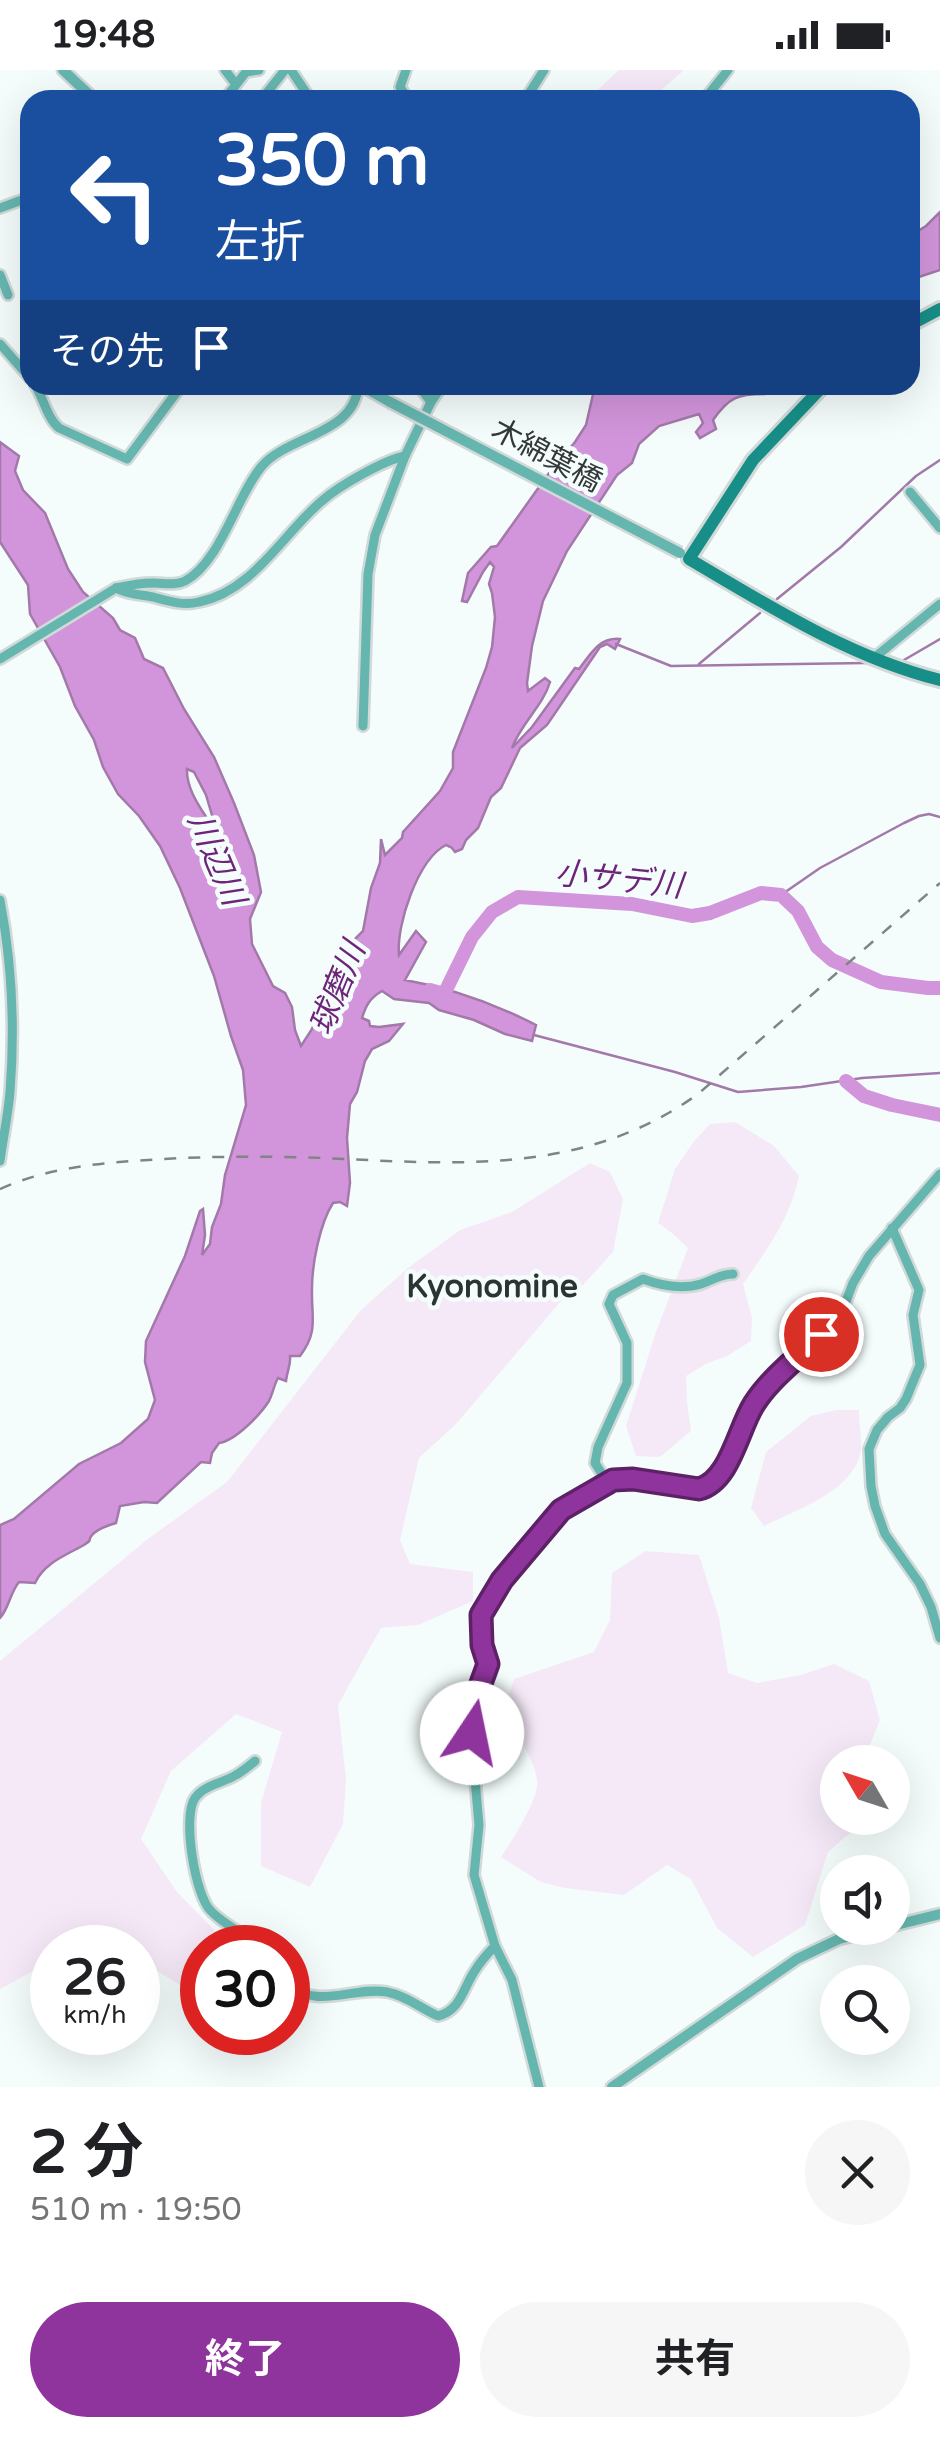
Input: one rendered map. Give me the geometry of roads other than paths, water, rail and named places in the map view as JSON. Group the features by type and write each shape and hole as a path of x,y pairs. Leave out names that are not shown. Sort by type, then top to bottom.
{"main road":[{"path":"815,395 753,460 684,556 777,611 874,658 940,680"}],"street":[{"path":"63,70 84,90"},
{"path":"225,70 235,84"},
{"path":"231,90 246,72 259,70"},
{"path":"270,90 288,70 303,90"},
{"path":"712,90 728,70"},
{"path":"0,275 8,295"},
{"path":"0,344 20,367"},
{"path":"42,395 52,422 59,428 127,459 175,395"},
{"path":"0,659 112,590 131,584 173,584 186,580 204,564 262,467 280,450 331,428 358,395"},
{"name":"木綿葉橋","path":"377,395 684,556"},
{"path":"425,395 430,402"},
{"path":"363,726 368,574 375,535 404,456 436,395"},
{"path":"112,590 180,604 200,602 224,592 248,576 324,499 404,456"},
{"path":"910,492 940,528"},
{"path":"874,658 940,604"},
{"path":"0,900 10,964 12,1023 10,1095 0,1161"},
{"path":"540,2087 512,1980 495,1946 474,1875 478,1824 472,1733 476,1697 488,1664 482,1645 481,1615 502,1580 561,1510 613,1480 633,1479 699,1489 712,1484 754,1404 842,1312 852,1282 869,1256 940,1174"},
{"path":"892,1228 919,1290 913,1314 920,1365 900,1408 877,1430 869,1449 871,1486 885,1534 920,1584 940,1638"},
{"path":"613,1480 595,1464 598,1447 627,1384 627,1344 609,1304 613,1295 644,1279 670,1287 702,1284 719,1275 733,1274"},
{"path":"230,1925 202,1900 193,1857 192,1804 203,1790 238,1774 254,1761"},
{"path":"910,1922 940,1914"},
{"path":"612,2087 798,1959 827,1945"},
{"path":"310,1996 383,1991 400,1995 438,2016 447,2014 495,1946"}],"water":[{"path":"940,212 940,270 920,277 920,230"},
{"path":"593,395 753,395 741,396 724,406 713,420 716,429 700,438 696,432 703,423 699,414 659,426 639,444 632,463 617,475 567,551 543,601 532,646 528,691 545,678 550,682 512,748 575,668 579,669 601,644 620,639 615,649 607,644 600,647 547,725 520,748 501,788 491,797 478,828 462,849 455,852 446,845 426,864 405,911 399,955 416,931 426,942 405,980 456,992 520,1017 536,1025 532,1041 439,1010 429,1003 394,999 382,991 371,999 362,1018 370,1026 403,1024 389,1041 372,1049 350,1104 347,1206 333,1203 324,1221 313,1267 312,1331 300,1356 290,1356 286,1381 278,1378 269,1401 253,1420 232,1438 219,1443 210,1463 201,1462 157,1503 120,1506 116,1523 96,1531 87,1543 50,1565 35,1583 19,1582 0,1618 0,1525 14,1519 79,1464 121,1443 148,1419 155,1400 145,1362 146,1341 203,1209 202,1255 210,1244 246,1105 243,1070 214,976 180,888 160,846 118,794 103,767 60,667 30,614 28,585 0,542 0,442 19,456 15,471 23,490 45,513 68,569 83,592 113,618 120,630 135,638 144,659 163,668 214,757 254,855 261,892 250,919 252,944 273,986 285,993 292,1007 301,1046 312,1029 322,999 333,989 350,944 363,931 380,863 381,839 385,855 440,791 453,768 453,752 492,647 495,617 489,584 494,567 490,562 467,602 462,601 468,573 491,547 497,546 586,425","holes":["187,769 194,772 206,795 212,826 195,799"]}],"waterway":[{"path":"777,599 841,547 916,476 940,460"},
{"path":"699,664 760,613"},
{"path":"904,660 940,639"},
{"path":"616,644 671,666 866,663"},
{"path":"781,895 820,868 904,823 929,814 940,817"},
{"name":"小サデ川","path":"430,990 444,994 472,937 492,912 518,897 632,904 692,916 761,893 781,895 798,911 817,947 832,960 881,982 940,988"},
{"path":"534,1035 738,1092 940,1073"},
{"path":"846,1081 864,1096 940,1115"}],"railway":[{"path":"0,1189 54,1171 129,1161 258,1157 470,1162 564,1152 610,1139 655,1121 698,1094 940,883"}],"district":[{"name":"Kyonomine","path":"492,1286"}],"water label":[{"name":"川辺川","path":"217,859"},
{"name":"球磨川","path":"337,988"}]}
